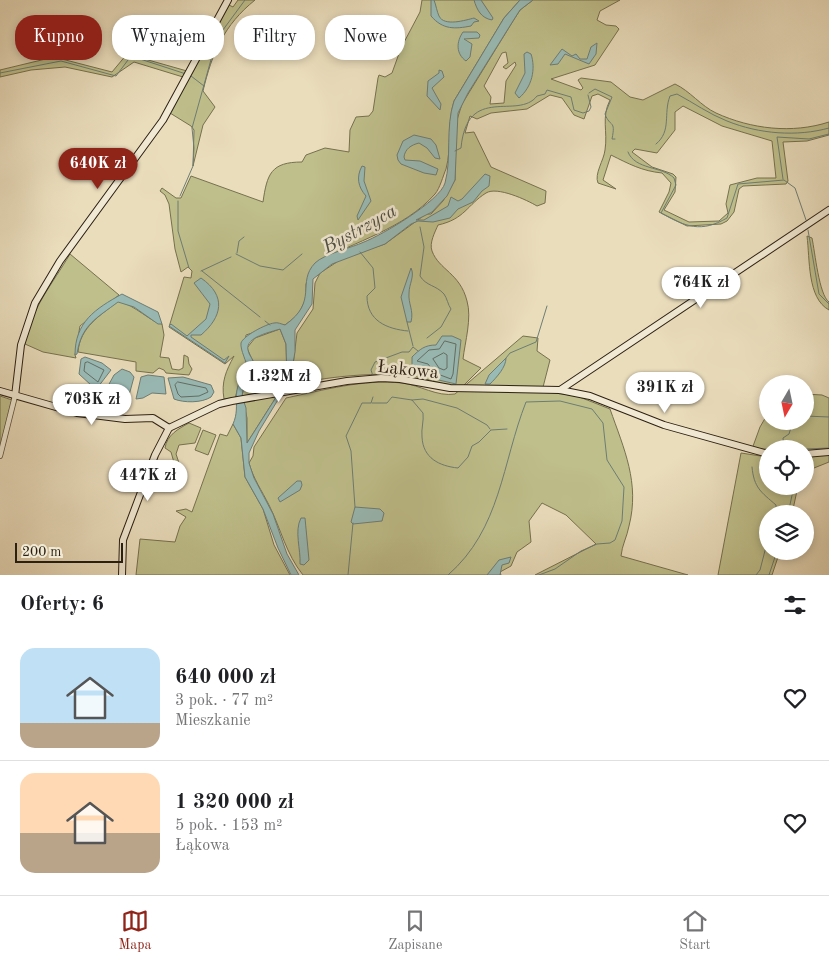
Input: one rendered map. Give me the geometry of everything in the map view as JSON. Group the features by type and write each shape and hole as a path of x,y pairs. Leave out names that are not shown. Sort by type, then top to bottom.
{"street":[{"path":"0,456 15,396 21,345 35,303 60,261 162,120 228,0"},
{"path":"560,390 829,210"},
{"name":"Łąkowa","path":"169,428 219,404 264,395 381,378 400,379 450,388 560,390 590,396 673,428 759,452"},
{"path":"63,410 75,389 88,392"},
{"path":"0,391 63,410 121,419 150,418 169,428 155,455 123,540 122,575"},
{"path":"814,453 829,452"}],"green space":[{"path":"238,0 255,0 239,15 234,15 234,20 224,36 224,15 229,5 233,7"},
{"path":"422,0 520,0 504,18 454,101 448,161 435,194 423,206 394,225 316,263 306,284 306,299 298,315 285,325 268,325 261,330 246,335 244,352 248,370 240,381 235,398 224,399 223,387 225,377 234,356 225,364 169,327 184,277 191,278 192,271 188,267 181,272 175,249 169,204 165,195 160,191 162,188 176,198 181,198 191,176 263,202 266,184 277,167 283,164 302,162 306,155 325,148 349,152 350,130 356,117 369,116 373,111 379,75 385,77 392,73 397,60 405,60 405,40 420,12"},
{"path":"533,0 620,0 600,11 597,20 606,25 616,26 619,29 595,65 551,79 581,90 583,88 578,80 581,78 611,82 630,97 643,100 675,84 716,113 743,123 786,129 815,126 829,122 829,135 807,141 783,142 788,181 786,184 743,186 739,189 734,212 727,221 721,224 687,226 659,212 669,192 671,183 662,173 642,169 611,155 603,180 616,189 598,183 597,175 606,143 605,119 610,100 598,94 592,96 584,119 574,115 562,98 550,95 527,109 491,113 477,119 470,116 465,133 474,132 491,167 546,191 545,203 537,206 504,192 491,191 454,219 438,225 434,234 431,245 432,251 439,263 460,284 467,301 468,322 463,359 481,368 462,387 412,376 379,374 344,376 310,381 286,389 292,373 297,333 313,309 315,283 320,273 343,258 385,244 426,214 431,214 443,201 455,180 456,123 462,104 520,10","holes":["506,52 508,63 503,67 506,69 515,62 516,65 506,81 504,103 490,104 491,97 484,86 502,53","683,106 722,126 772,141 776,178 757,178 730,185 726,204 728,213 719,221 689,222 664,210 675,192 676,177 673,174 652,167 632,152 635,149 657,153 675,130 675,112"]},
{"path":"42,60 66,60 112,72 122,60 148,60 187,71 183,77 134,62 112,77 65,67 31,70 0,77 0,70"},
{"path":"199,60 212,60 203,91 215,107 203,125 193,166 194,130 191,126 170,113"},
{"path":"807,236 812,238 820,282 829,302 829,310 817,297 813,287 809,266"},
{"path":"70,254 119,295 80,326 76,358 43,352 25,344 37,308"},
{"path":"118,301 131,306 153,321 162,324 164,335 160,357 169,358 172,369 179,370 183,368 184,355 188,357 192,369 189,375 166,373 159,368 153,373 136,371 136,362 78,352 87,329 98,317"},
{"path":"280,329 286,344 287,380 247,443 247,418 242,396 244,385 254,364 247,348 255,338"},
{"path":"523,336 538,338 537,351 550,360 542,391 577,396 610,409 625,452 632,481 632,510 621,556 688,575 535,575 596,544 566,515 542,503 529,521 531,542 517,552 511,566 500,572 501,575 303,575 288,550 249,463 253,456 254,447 286,398 344,386 387,382 409,384 442,394 455,394"},
{"path":"814,395 829,398 829,462 814,468 814,440 759,440 759,449 752,449 759,430 814,430"},
{"path":"0,396 12,400 0,448"},
{"path":"189,423 201,428 195,443 179,445 176,454 179,463 175,466 171,452 165,448 166,443 174,433"},
{"path":"233,424 241,438 245,477 263,509 274,545 290,575 136,575 140,539 175,542 180,526 186,517 176,511 186,509 192,512 220,434 227,436"},
{"path":"203,430 216,435 208,455 195,450"},
{"path":"741,453 759,456 759,495 796,495 794,505 759,505 759,560 777,560 772,575 718,575"}],"water":[{"path":"431,0 434,0 439,16 445,21 455,22 474,18 479,21 474,22 471,26 454,28 440,24 431,16"},
{"path":"474,0 481,0 493,18 492,20 480,13"},
{"path":"520,0 533,0 520,10 468,93 458,113 455,180 447,196 432,212 416,220 424,220 448,206 451,197 458,201 462,199 485,174 490,176 489,186 473,202 458,209 450,218 433,222 418,221 411,224 385,244 332,264 313,279 312,304 295,330 295,352 290,380 259,431 249,453 249,463 254,478 273,514 287,554 299,575 291,575 263,509 245,477 241,438 233,424 238,384 248,370 241,343 250,334 261,328 275,323 285,325 295,316 301,308 307,278 315,263 331,254 364,242 384,232 422,208 441,190 447,173 451,111 454,101 504,18","holes":["280,329 286,344 287,380 247,443 246,408 242,396 244,385 254,364 248,350 248,345 254,338"]},
{"path":"463,32 477,32 480,35 479,38 464,39 472,44 470,57 466,61 460,55 458,48"},
{"path":"597,43 596,54 589,64 565,54 558,64 550,65 562,49 572,56 576,54 580,59 587,59 591,47"},
{"path":"527,52 531,54 532,78 527,89 519,98 515,93 525,73 524,54"},
{"path":"439,70 442,71 444,77 432,88 441,104 440,110 427,96 428,81 439,73"},
{"path":"414,135 431,139 436,145 440,159 435,158 427,148 419,143 407,150 404,157 405,160 420,161 438,169 436,175 424,173 401,164 398,160 397,155 403,141"},
{"path":"362,166 365,167 364,181 371,201 358,220 357,216 366,196 359,182"},
{"path":"411,268 409,297 412,318 411,322 407,322 401,297"},
{"path":"201,278 215,292 219,306 214,321 208,328 201,335 191,335 191,337 224,360 229,356 225,363 169,326 171,324 187,336 206,319 210,304 194,283"},
{"path":"122,294 158,312 162,324 158,324 134,307 118,302 86,329 75,355 79,334 88,318 103,305"},
{"path":"442,336 452,336 461,340 456,384 430,378 425,367 412,366 412,357 423,348 436,345"},
{"path":"85,357 102,363 111,370 98,387 92,386 79,374 81,359"},
{"path":"506,358 503,368 498,375 490,384 485,384 489,375"},
{"path":"122,369 130,372 134,377 128,399 108,386 114,375"},
{"path":"148,375 164,377 166,394 152,393 143,398 136,399 141,377"},
{"path":"183,377 211,385 214,392 211,397 198,401 188,402 174,399 168,378"},
{"path":"297,481 301,481 300,490 280,502 278,498"},
{"path":"355,507 380,509 384,513 382,521 353,524 351,522"},
{"path":"301,518 305,518 309,560 304,565 300,564 298,541 298,529"},
{"path":"511,557 509,563 502,565 500,575 487,575 499,560"}],"waterway":[{"path":"180,196 193,166 192,128 217,38 245,0"},
{"path":"0,73 61,61 116,76 131,56 186,74"},
{"path":"191,76 204,86"},
{"path":"589,93 595,89 612,97 605,114 613,126 612,139 615,139"},
{"path":"455,151 461,148 465,128 473,116 483,110 529,103 537,96 545,94 547,90 571,97 574,110 583,113 589,111 591,107 588,95"},
{"path":"656,144 661,139 666,128 670,96 677,94 720,118 752,129 778,133 804,133 829,128"},
{"path":"783,179 777,137 809,139 829,134"},
{"path":"628,152 636,162 663,171 674,178 676,185 661,213 678,222 701,227 718,223 727,218 738,184 784,180 795,188 806,220"},
{"path":"178,201 178,231 189,268"},
{"path":"420,227 424,247 420,276 425,282 444,294 451,309 441,327 427,338"},
{"path":"808,230 819,294 829,304"},
{"path":"237,253 239,241 244,237"},
{"path":"360,252 373,268 375,288 367,296 370,312 374,318 386,326 408,331"},
{"path":"236,254 260,266 283,270 302,254"},
{"path":"201,271 231,257"},
{"path":"202,271 260,317"},
{"path":"506,358 510,353 536,342 547,306"},
{"path":"265,321 270,325"},
{"path":"407,322 413,346"},
{"path":"373,376 371,370 375,362 402,352 409,352 413,347 418,351"},
{"path":"355,507 351,451 346,436 362,403 371,403 373,397"},
{"path":"372,403 387,403 392,397 412,400 423,413 422,434 425,450 433,460 451,467 458,468 468,457 472,446 491,430 507,429"},
{"path":"412,400 423,399 457,408 487,425 490,429"},
{"path":"448,575 466,557 490,516 526,402 560,401 592,409 603,423 607,460 624,487 622,521 615,540 610,543 597,544 581,551 555,569 539,575"},
{"path":"814,416 829,417"},
{"path":"783,440 790,430"},
{"path":"814,449 829,448"},
{"path":"752,467 754,480 759,489 776,505"},
{"path":"790,505 792,495"},
{"path":"348,575 353,523"},
{"path":"756,575 760,570 763,560"},
{"path":"769,575 774,560"}],"water label":[{"name":"Bystrzyca","path":"359,228"}]}
